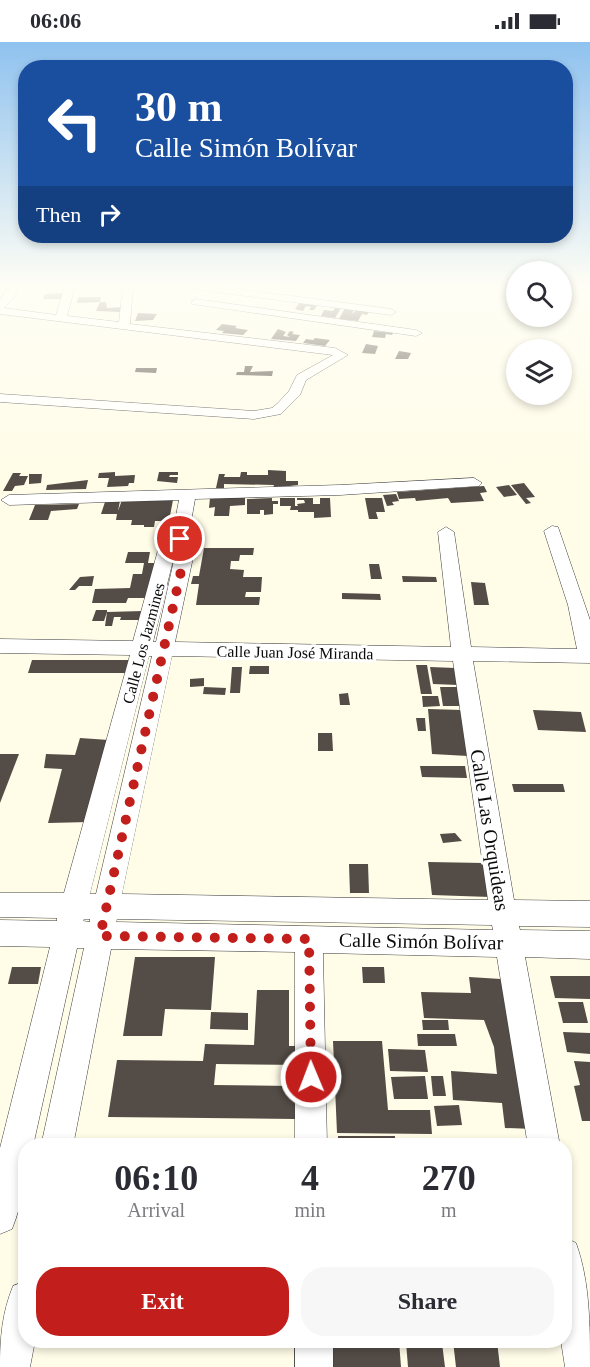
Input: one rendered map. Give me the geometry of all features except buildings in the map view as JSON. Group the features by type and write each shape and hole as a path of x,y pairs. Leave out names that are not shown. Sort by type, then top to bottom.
{"street":[{"path":"0,398 246,414 266,413 283,406 295,392 301,378 342,355 301,348"},
{"path":"9,500 340,490 474,483"},
{"name":"Calle Los Jazmines","path":"59,1138 106,908 153,649 168,550 180,539 188,493"},
{"path":"552,531 577,605 589,656"},
{"name":"Calle Las Orquideas","path":"446,532 461,656 543,1138"},
{"name":"Calle Juan José Miranda","path":"0,646 461,656 589,656"},
{"name":"Calle Los Jazmines","path":"19,1138 66,936 153,649"},
{"name":"Calle Simón Bolívar","path":"0,905 590,914"},
{"name":"Calle Simón Bolívar","path":"0,933 590,945"},
{"path":"309,939 311,1138"},
{"name":"Calle Los Jazmines","path":"0,1217 18,1140"},
{"path":"572,1300 584,1367"},
{"path":"11,1367 18,1335"},
{"path":"314,1348 314,1367"}],"route":[{"path":"180,539 185,553 100,936 309,939 311,1077"}]}
